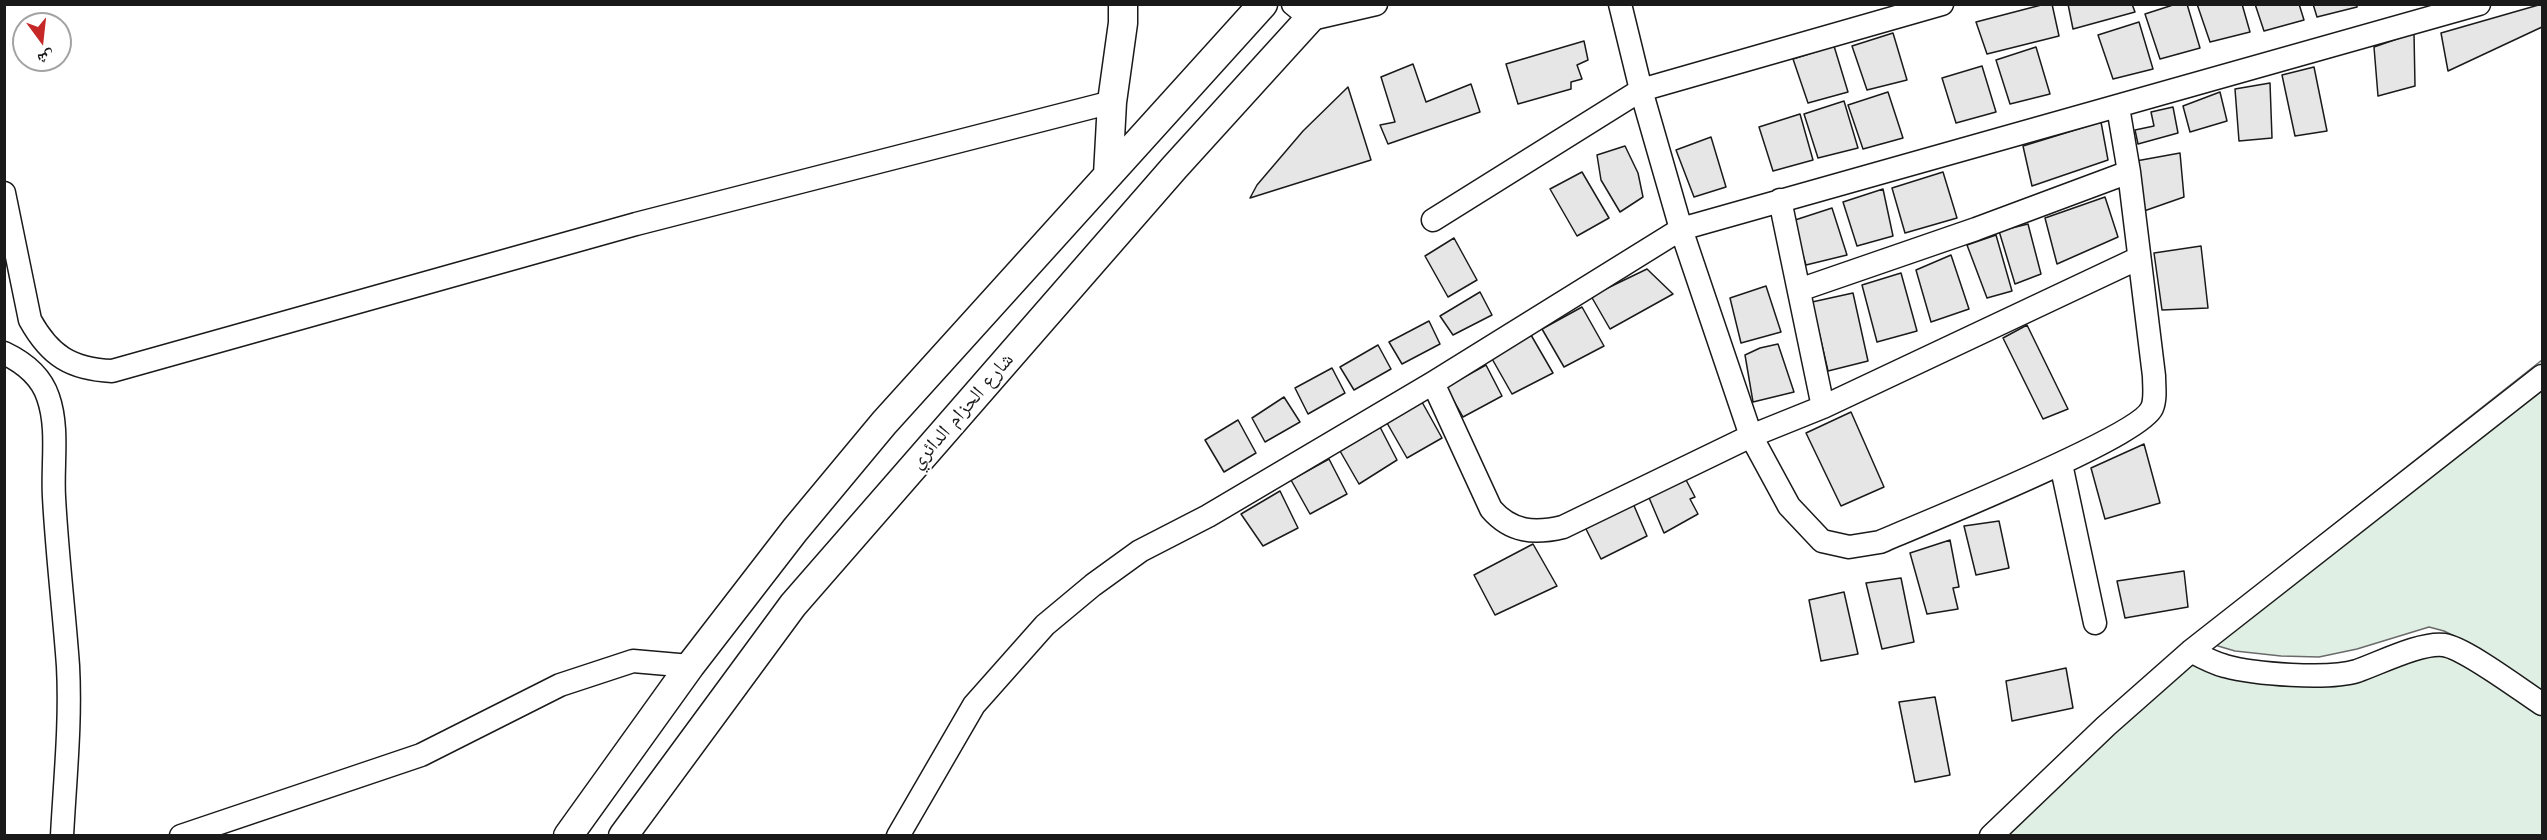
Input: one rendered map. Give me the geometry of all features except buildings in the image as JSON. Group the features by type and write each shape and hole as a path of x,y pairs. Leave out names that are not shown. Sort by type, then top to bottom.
{"main road":[{"path":"1108,176 1112,102 1120,53 1123,4"},
{"path":"568,836 690,666 795,530 884,423 1263,4"},
{"name":"شارع الحزام الدائري","path":"622,836 793,605 1174,168 1309,9"}],"street":[{"path":"1309,9 1376,4"},
{"path":"1620,4 1641,90 1681,229 1751,436 1789,506 1822,541 1849,547 1881,542 2061,464 2139,422 2152,410 2154,376 2129,172 2118,107"},
{"path":"1433,220 1641,90 1942,4"},
{"path":"898,836 974,705 1045,625 1093,585 1140,551 1208,516 1433,383 1681,229 2479,4"},
{"path":"4,193 30,320 40,338 54,353 71,364 91,370 112,371 636,224 1112,102"},
{"path":"1799,290 1976,229 2129,172"},
{"path":"1780,200 1823,407"},
{"path":"1433,383 1491,508 1502,522 1521,529 1548,530 1563,526 1751,436 1823,407 2139,258"},
{"path":"4,353 27,366 40,380 48,397 51,416 54,496 68,668 68,721 62,836"},
{"path":"1991,836 2106,726 2191,651 2542,376"},
{"path":"2061,464 2096,623"},
{"path":"2191,651 2224,666 2242,670 2334,674 2359,670 2432,645 2443,645 2454,647 2542,704"},
{"path":"181,836 420,755 560,685 633,661 690,666"}],"green space":[{"path":"2542,360 2542,692 2472,645 2444,631 2429,627 2357,649 2319,657 2235,651 2218,646 2209,636 2281,566"},
{"path":"2432,641 2542,707 2542,835 1977,836 2171,663 2343,671"}]}
